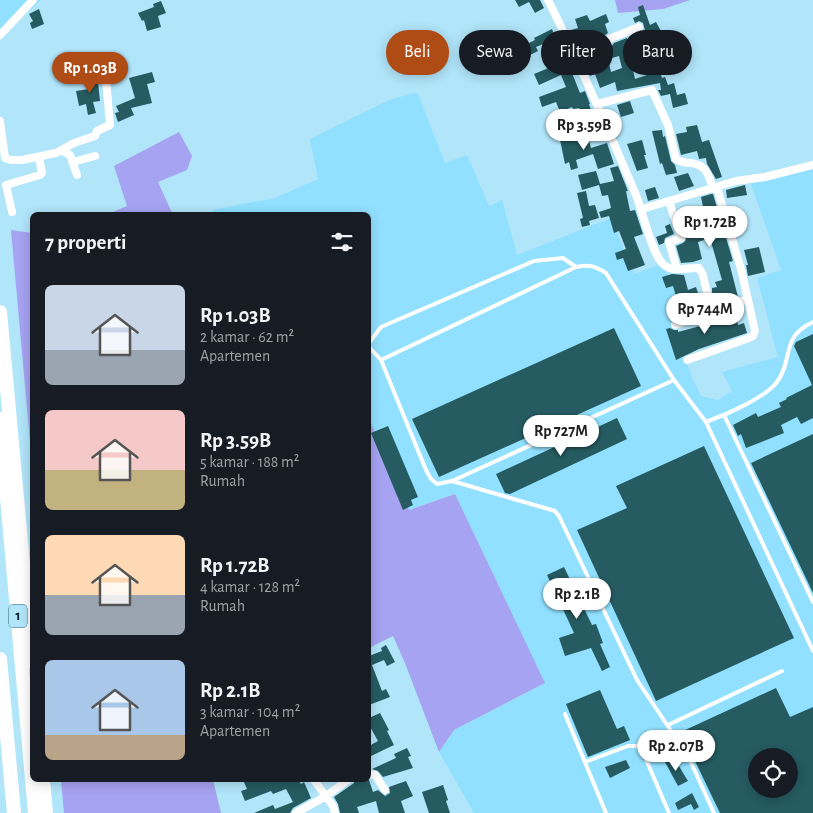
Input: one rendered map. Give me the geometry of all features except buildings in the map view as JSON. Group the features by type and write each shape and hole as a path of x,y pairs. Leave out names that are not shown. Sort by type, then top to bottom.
{"highway":[{"name":"1","path":"0,312 30,640"},
{"name":"1","path":"0,419 30,757"},
{"name":"1","path":"0,511 27,813"},
{"path":"0,659 14,813"},
{"name":"1","path":"32,782 35,813"},
{"path":"43,782 46,813"}],"street":[{"path":"0,35 33,0"},
{"path":"548,0 563,30"},
{"path":"613,37 639,27"},
{"path":"585,75 642,209 662,263 677,269 698,268 703,275 707,293"},
{"path":"0,120 5,158 22,160 62,151 74,143 95,136 97,131 110,125 106,79"},
{"path":"597,104 652,90 668,125 676,159 696,164 703,167 707,172 715,188 734,241 755,331 753,336 740,342 687,360"},
{"path":"62,151 70,155 77,175"},
{"path":"73,162 95,156"},
{"path":"12,212 6,185 40,175 42,173 39,157"},
{"path":"642,209 736,181 765,177 813,165"},
{"path":"669,201 681,238 670,242 677,269"},
{"path":"675,324 748,299"},
{"path":"371,774 374,775 385,790"},
{"path":"316,782 333,806 335,813"},
{"path":"296,813 326,796 345,782"}],"lane":[{"path":"371,342 381,327 534,260 562,258 576,268"},
{"path":"380,360 576,268 587,265 606,273 674,380 706,422 813,651"},
{"path":"706,422 763,394 776,384 784,370 789,348 796,334 813,322"},
{"path":"371,348 380,360 431,479 437,484 452,482 674,380"},
{"path":"724,414 813,602"},
{"path":"452,482 555,511 637,680 688,756 714,813"},
{"path":"806,637 813,634"},
{"path":"668,725 782,671"},
{"path":"564,714 606,813"},
{"path":"585,762 628,746 638,746 642,750 669,813"}],"shaded area":[{"path":"0,0 41,0 0,37"},
{"path":"615,0 690,0 663,9 618,13"},
{"path":"417,92 445,163 467,155 489,206 502,200 517,255 611,218 634,274 662,264 682,303 666,311 693,379 701,396 718,400 732,391 722,372 778,357 757,278 781,270 750,181 813,167 813,813 474,813 439,752 454,730 544,684 454,494 409,510 371,424 371,212 213,212 212,210 275,198 318,179 310,139 389,100"},
{"path":"179,132 192,156 187,170 158,182 172,212 113,212 127,206 114,166"},
{"path":"11,230 30,233 30,442"},
{"path":"371,424 409,510 455,494 545,683 454,730 439,752 393,636 371,647"},
{"path":"61,782 213,782 221,813 64,813"}]}
